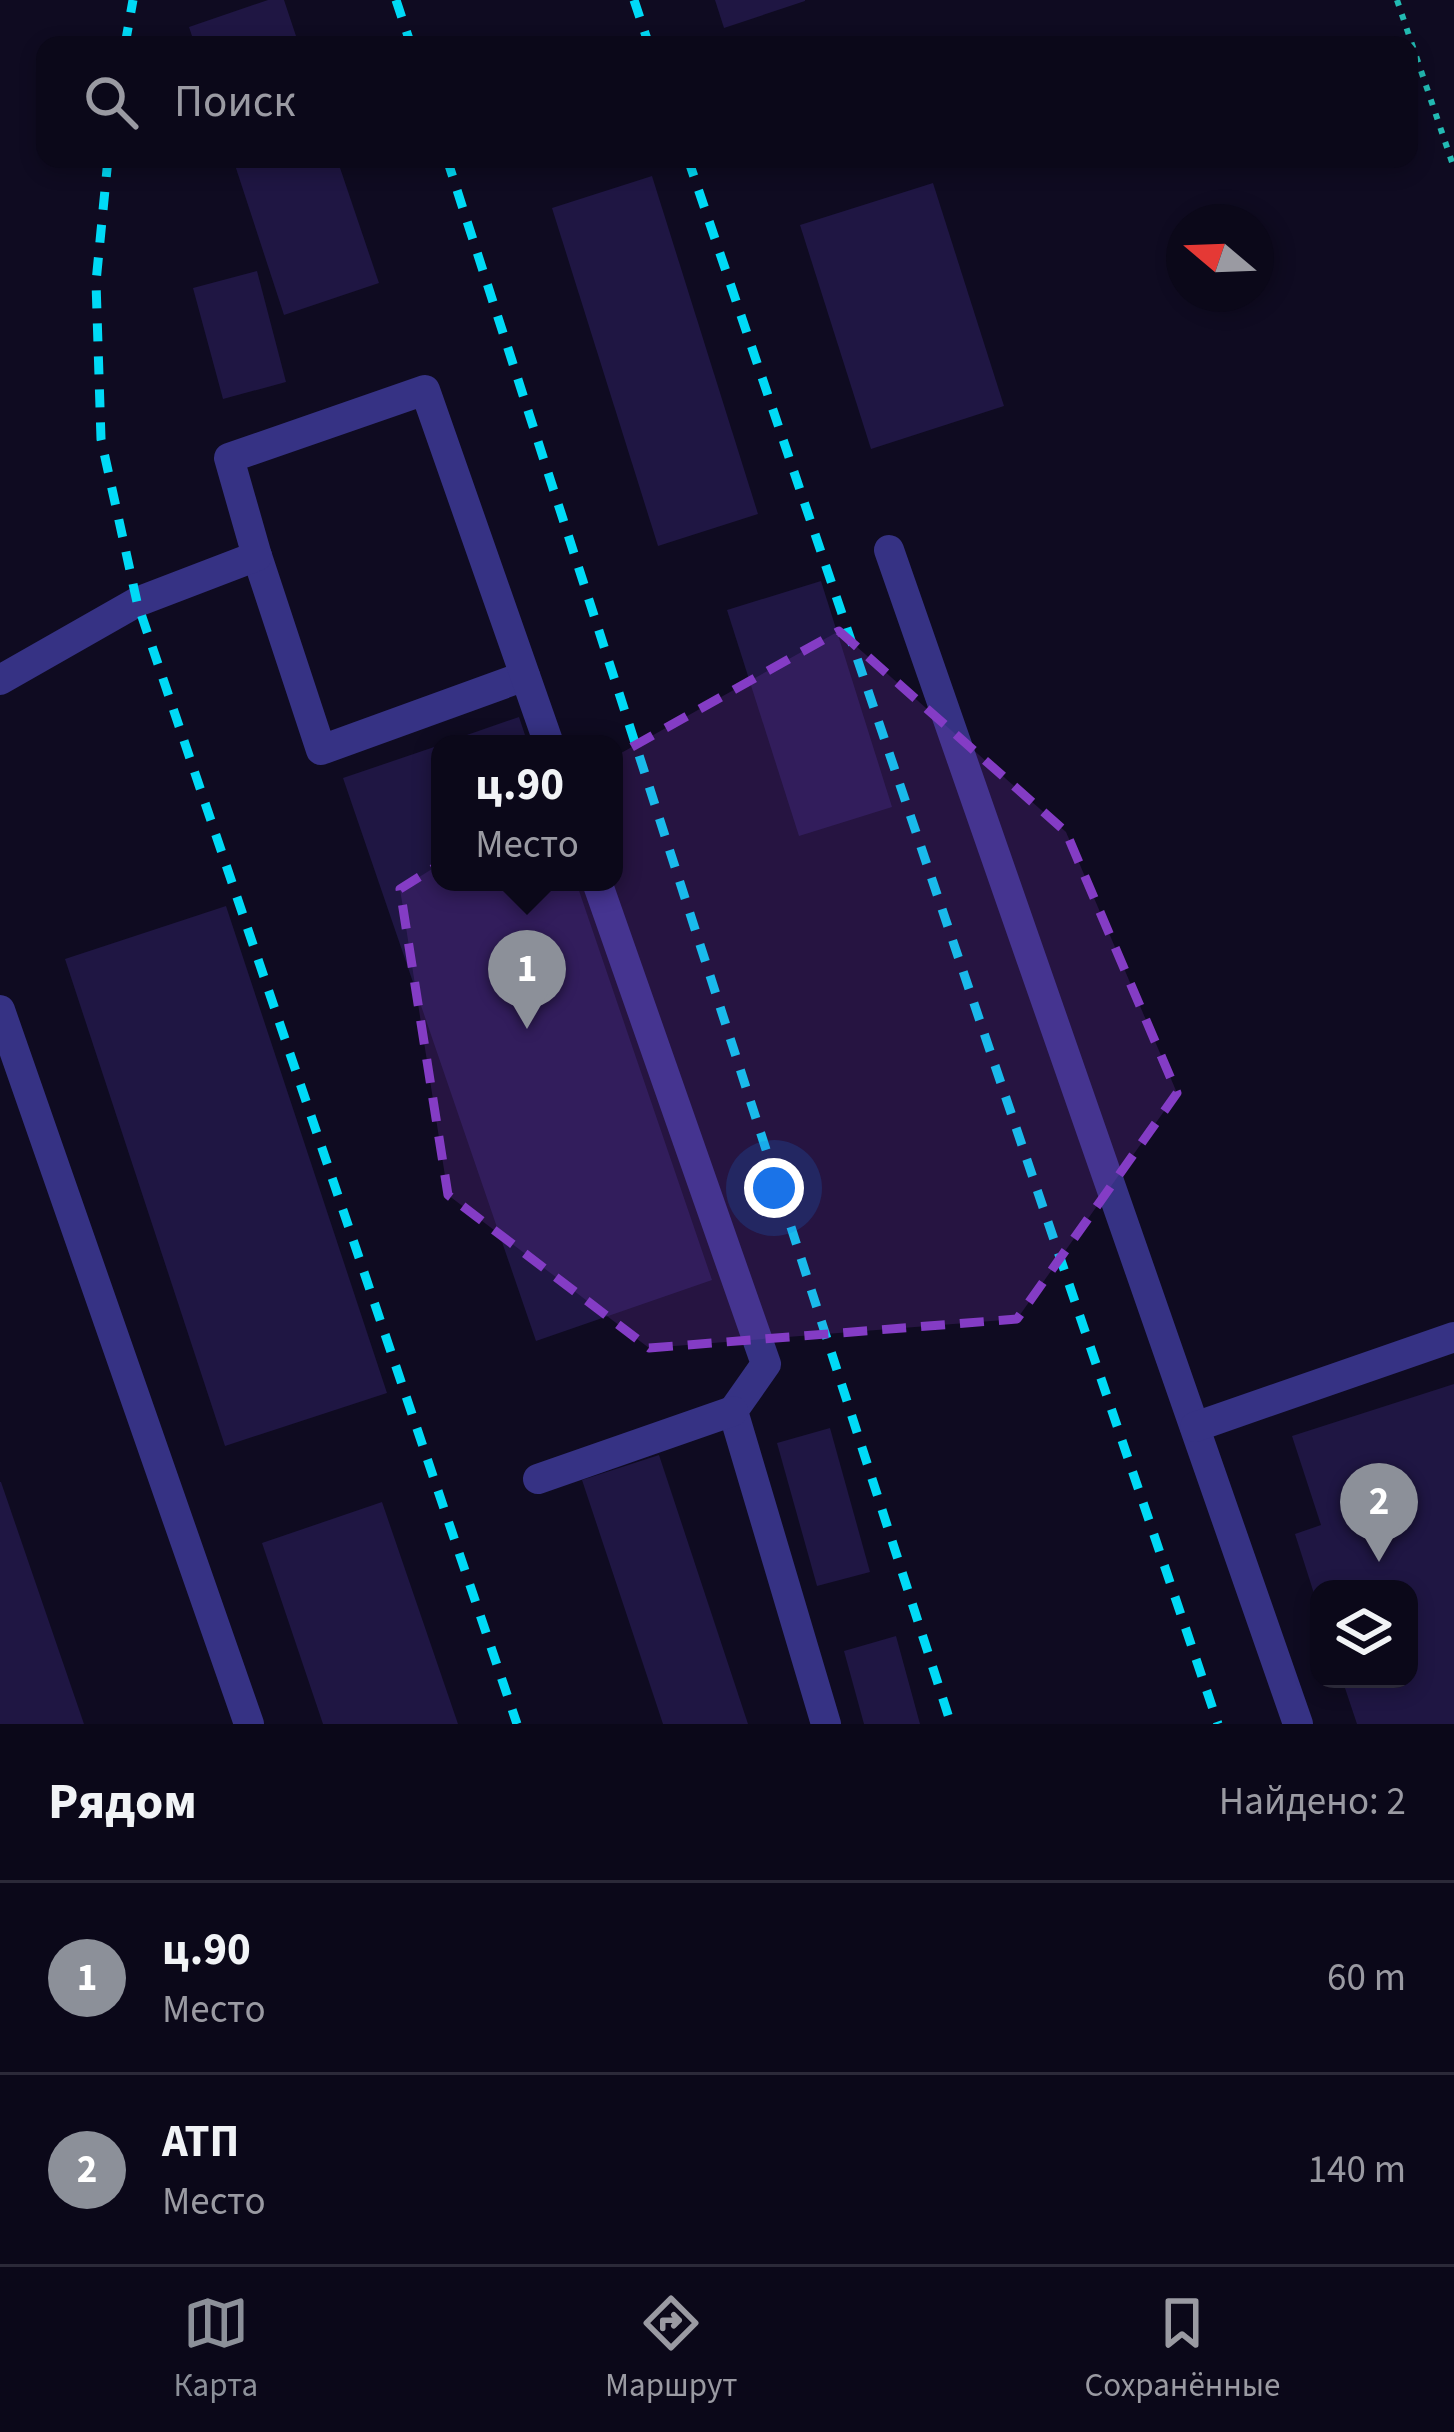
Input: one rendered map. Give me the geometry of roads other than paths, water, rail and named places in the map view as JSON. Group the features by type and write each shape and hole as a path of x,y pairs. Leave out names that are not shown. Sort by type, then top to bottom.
{"lane":[{"path":"525,676 321,750 229,458 425,391 546,735"},
{"path":"890,550 1298,1724"},
{"path":"0,680 137,602 257,556"},
{"path":"538,1479 733,1411 766,1364 600,891"},
{"path":"0,1010 249,1724"},
{"path":"1195,1427 1454,1337"},
{"path":"733,1411 826,1724"}],"railway":[{"path":"127,36 133,0"},
{"path":"396,0 408,36"},
{"path":"634,0 646,36"},
{"path":"107,168 96,282 101,439 137,602 517,1724"},
{"path":"450,168 951,1724"},
{"path":"691,168 1218,1724"}],"place":[{"name":"ц.90","path":"527,1029"},
{"name":"АТП","path":"1379,1562"}]}
